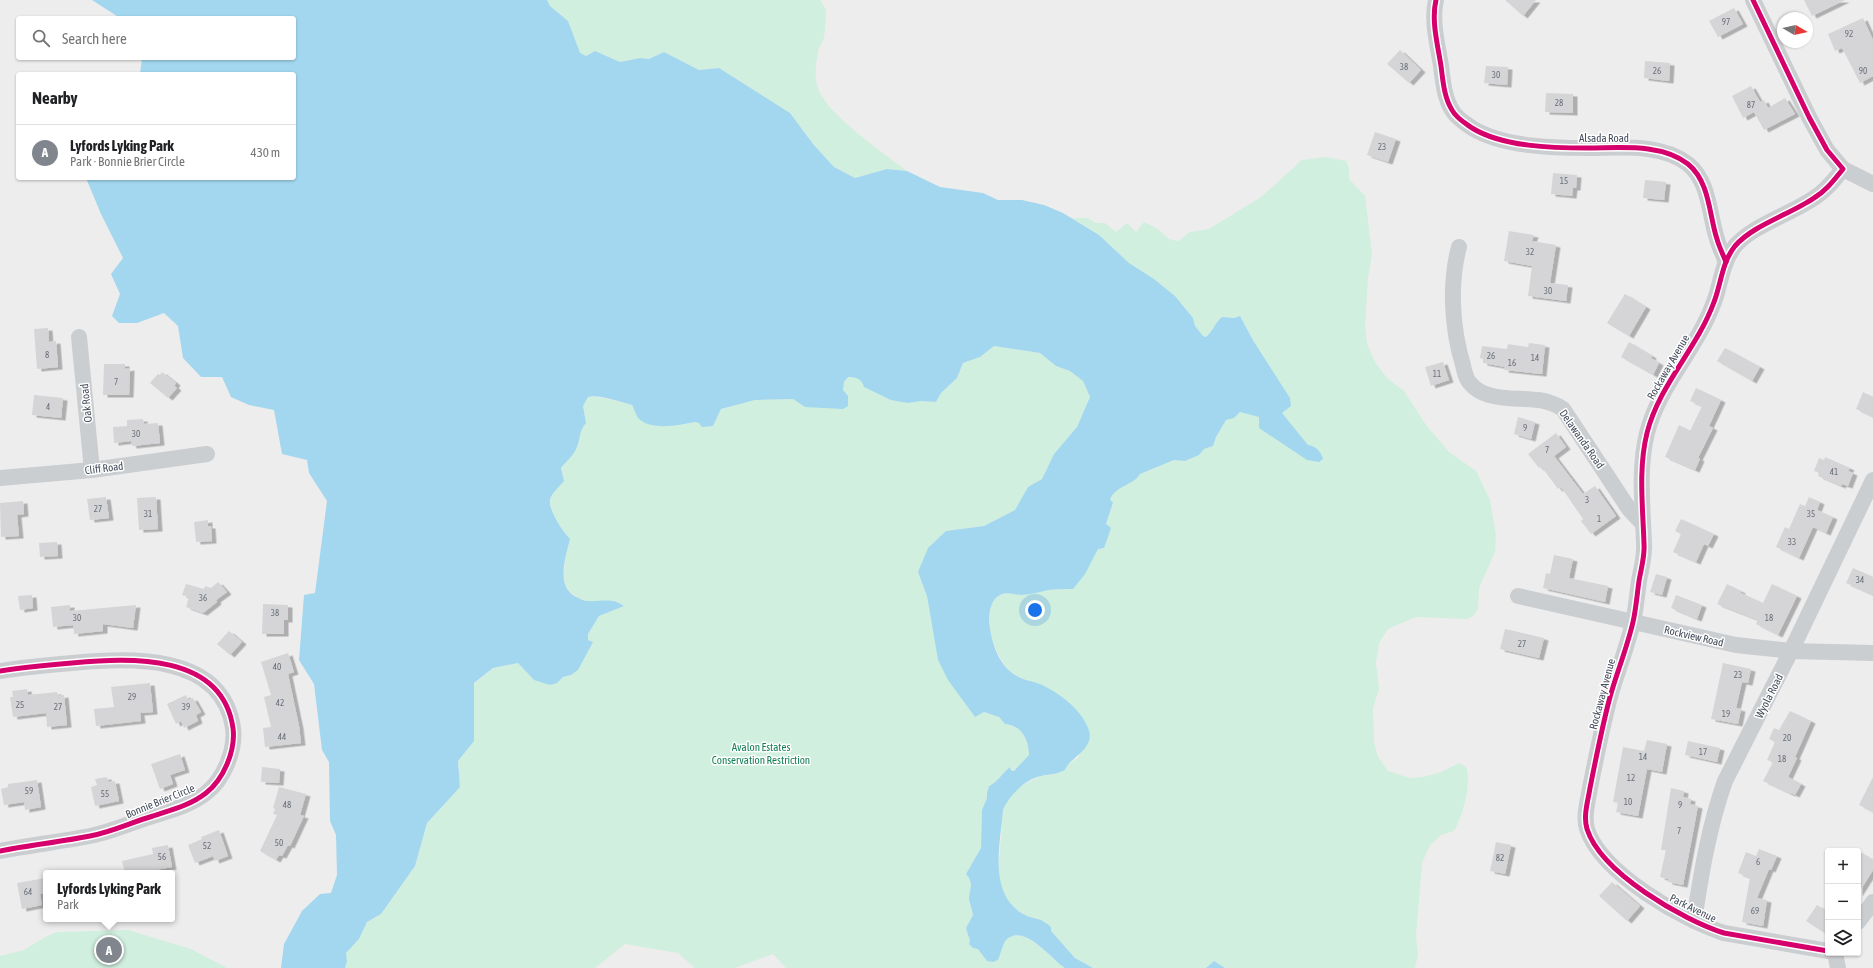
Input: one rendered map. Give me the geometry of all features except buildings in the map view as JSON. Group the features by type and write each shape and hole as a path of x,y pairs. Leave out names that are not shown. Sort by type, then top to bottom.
{"street":[{"name":"Alsada Road","path":"1436,0 1437,42 1447,100 1453,112 1465,123 1478,132 1525,144 1551,147 1646,149 1676,157 1688,164 1698,175 1705,190 1717,240 1726,262"},
{"path":"1753,0 1809,117 1827,150 1843,169 1873,184"},
{"name":"Rockaway Avenue","path":"1586,823 1586,813 1592,777 1610,697 1633,622 1644,547 1642,457 1649,426 1661,394 1707,318 1726,262 1735,246 1767,223 1815,198 1828,187 1843,169"},
{"name":"Delawanda Road","path":"1459,247 1455,262 1454,312 1459,352 1468,381 1480,391 1491,396 1534,399 1554,403 1563,409 1629,509 1643,524"},
{"name":"Oak Road","path":"79,337 92,470"},
{"name":"Cliff Road","path":"0,478 92,470 207,454"},
{"name":"Wyola Road","path":"1694,921 1703,864 1719,798 1725,781 1791,651 1873,480"},
{"name":"Rockview Road","path":"1518,596 1736,645 1791,651 1873,654"},
{"name":"Bonnie Brier Circle","path":"0,671 41,665 114,659 144,660 171,665 193,673 220,696 229,712 233,732 230,754 220,777 214,786 196,800 106,832 0,851"},
{"name":"Park Avenue","path":"1586,823 1587,830 1594,842 1620,872 1661,904 1694,921 1724,933 1825,950"},
{"path":"1860,920 1873,902"},
{"path":"1836,956 1838,968"}],"green space":[{"path":"547,0 820,0 826,11 826,21 824,39 818,52 816,74 818,88 823,98 832,110 857,133 907,171 887,169 855,178 834,167 813,144 790,113 719,68 699,70 664,52 649,59 640,58 620,62 595,51 586,56 579,53 568,21 550,6"},
{"path":"1326,157 1346,161 1349,167 1349,179 1365,196 1372,254 1368,277 1365,327 1367,344 1375,362 1387,378 1404,391 1426,425 1449,452 1476,471 1490,500 1496,535 1495,552 1479,588 1478,609 1473,616 1467,619 1416,617 1388,629 1379,643 1376,663 1379,689 1373,708 1374,742 1378,757 1388,771 1410,778 1423,777 1441,772 1459,763 1466,767 1468,782 1466,799 1461,817 1454,831 1441,835 1430,845 1422,863 1416,935 1418,955 1415,968 1225,968 1214,961 1206,968 1093,968 1075,958 1041,920 1024,915 1011,905 1003,893 998,875 1003,810 1007,801 1018,788 1040,776 1052,775 1079,757 1041,685 1015,675 1008,669 998,653 990,632 989,620 993,601 1005,593 1024,595 1048,590 1073,589 1087,569 1097,548 1113,504 1110,499 1113,494 1133,481 1140,474 1174,460 1185,461 1199,455 1204,449 1213,446 1216,437 1226,420 1234,418 1240,412 1260,417 1307,459 1308,445 1281,413 1254,342 1240,316 1234,318 1222,317 1206,337 1203,336 1195,326 1193,318 1175,296 1154,279 1129,263 1099,235 1072,218 1088,218 1096,223 1105,223 1116,232 1127,223 1136,232 1144,222 1158,229 1169,239 1178,241 1190,232 1209,229 1261,197 1302,160"},
{"name":"Avalon Estates Conservation Restriction","path":"994,346 1040,353 1056,366 1070,371 1083,381 1090,397 1077,427 1054,454 1042,479 1028,487 1015,510 984,526 946,531 918,572 927,596 938,660 975,717 983,712 999,717 1005,724 1016,727 1026,739 1030,755 1014,771 1010,767 989,786 987,798 982,810 981,848 966,874 971,884 969,899 973,915 966,928 970,941 993,962 998,960 1003,944 1006,940 1013,936 1021,936 1029,939 1065,968 786,968 773,954 735,968 695,968 678,953 625,944 595,968 345,968 347,961 346,953 359,939 367,922 381,914 415,866 427,823 460,787 458,761 474,741 474,684 493,668 518,663 534,680 557,683 563,677 571,675 592,642 588,640 588,634 599,616 616,609 599,605 575,596 569,590 565,582 564,572 570,539 554,515 550,504 550,499 554,492 564,481 561,468 578,445 579,432 586,423 583,406 588,397 603,398 632,405 639,419 666,426 695,422 713,426 721,409 755,400 793,399 805,407 843,390 844,382 848,377 856,377 863,382 908,403 921,401 936,402 941,393 957,378 963,363 980,357"},
{"path":"128,930 191,949 227,968 0,968 0,956 24,950 45,937 57,932"}],"water":[{"path":"92,0 547,0 550,6 568,21 580,53 586,56 595,51 620,62 640,58 649,59 664,52 699,70 719,68 790,113 813,144 834,167 855,178 887,169 907,171 940,187 983,193 998,200 1022,200 1044,205 1063,213 1099,235 1129,263 1154,279 1175,296 1193,318 1195,326 1203,336 1206,337 1208,335 1222,317 1234,318 1240,316 1254,342 1290,398 1291,406 1282,413 1308,445 1318,450 1323,459 1319,462 1307,460 1259,428 1259,417 1240,412 1234,418 1226,420 1216,437 1213,446 1204,449 1199,455 1185,461 1174,460 1140,474 1133,481 1113,494 1110,499 1113,503 1106,524 1111,528 1104,548 1098,549 1085,574 1073,589 1048,590 1024,595 1008,593 1003,594 994,599 990,610 989,621 994,645 1005,666 1010,672 1019,677 1047,687 1061,696 1080,714 1085,721 1090,735 1089,742 1086,747 1065,770 1055,774 1041,776 1029,781 1018,789 1009,799 1003,810 999,853 1000,881 1005,894 1012,905 1023,914 1041,920 1049,925 1051,927 1051,931 1075,958 1093,968 1065,968 1037,944 1021,936 1013,936 1006,940 1003,944 998,960 993,962 987,961 978,949 973,948 969,944 970,941 966,928 973,915 969,899 971,884 966,874 981,848 982,810 987,798 989,786 1010,767 1011,770 1014,771 1029,755 1029,750 1026,739 1016,727 1005,724 999,717 984,712 975,717 948,680 938,660 927,596 918,572 928,548 946,531 984,526 1015,510 1028,487 1042,479 1054,454 1077,427 1090,397 1083,381 1070,371 1056,366 1040,353 994,346 980,357 963,363 957,378 941,393 936,402 921,401 908,403 891,400 864,387 862,382 858,379 848,377 844,382 843,390 848,396 848,406 843,409 805,407 793,399 755,400 721,409 713,426 702,427 699,423 695,422 666,426 651,425 639,419 632,405 603,397 588,397 583,406 586,423 581,431 575,451 561,468 564,481 554,492 550,499 550,504 554,515 570,539 565,562 564,578 566,586 570,592 584,601 606,600 619,603 624,606 599,616 588,634 588,640 593,642 578,670 571,675 563,677 557,683 550,685 534,680 518,663 493,668 474,683 474,741 458,761 460,787 427,823 415,866 381,914 367,922 359,939 346,953 347,961 345,968 281,968 284,944 302,911 320,894 331,893 337,875 336,835 330,821 329,762 322,750 314,684 299,660 304,595 315,593 327,501 309,473 307,460 282,454 274,410 249,405 231,397 222,377 201,377 183,358 178,326 164,313 137,323 119,323 112,316 120,294 111,274 123,258 101,214 87,180 296,180 296,72 140,72 142,60 296,60 296,16 117,16"},
{"path":"1214,961 1225,968 1206,968"}],"cycle path":[{"path":"1436,0 1434,16 1444,89 1449,105 1458,118 1484,134 1513,143 1559,148 1640,148 1677,157 1688,164 1701,180 1708,199 1714,230 1726,262"},
{"path":"1753,0 1809,117 1827,150 1843,169 1830,185 1818,195 1805,204 1752,232 1735,246 1724,266 1714,302 1707,319 1660,399 1653,416 1644,447 1642,474 1644,553 1635,612 1631,632 1604,720 1587,803 1586,824 1595,846 1609,862 1645,893 1666,906 1707,927 1724,933 1825,950"},
{"path":"0,671 27,667 120,660 145,661 170,665 192,673 211,685 225,703 233,728 232,746 223,773 218,781 206,793 194,801 98,834 0,851"}],"place":[{"name":"Lyfords Lyking Park","path":"109,950"}]}
